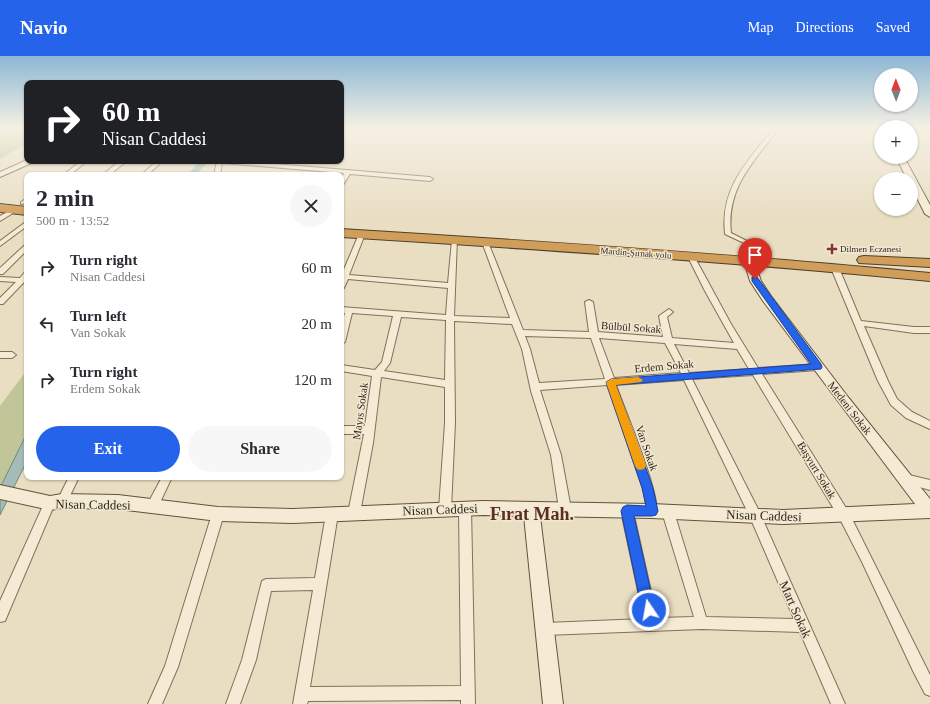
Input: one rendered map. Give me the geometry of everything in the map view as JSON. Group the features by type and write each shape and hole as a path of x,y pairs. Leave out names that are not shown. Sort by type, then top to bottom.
{"highway":[{"path":"0,201 24,205"},
{"path":"0,208 24,205"},
{"name":"Mardin-Şırnak yolu","path":"344,225 930,263"},
{"name":"Mardin-Şırnak yolu","path":"344,233 749,261 930,277"}],"street":[{"path":"746,242 728,234 726,225 731,193 740,177 754,158"},
{"path":"0,174 24,163"},
{"path":"0,174 25,164"},
{"path":"70,172 80,164"},
{"path":"109,172 120,164"},
{"path":"147,172 157,164"},
{"path":"255,164 430,179"},
{"path":"904,164 930,214"},
{"path":"344,179 348,172"},
{"path":"0,219 24,205"},
{"path":"0,244 24,225"},
{"path":"344,275 362,234"},
{"path":"445,509 449,438 450,318 455,240"},
{"path":"485,242 526,349 535,387 556,455 564,509"},
{"path":"0,272 24,249"},
{"name":"Başyurt Sokak","path":"692,257 702,280 740,346 844,515 873,570 915,662 930,689"},
{"name":"Medeni Sokak","path":"749,261 751,272 758,286 818,367 930,511"},
{"path":"835,268 883,381 894,402 909,415 930,425"},
{"path":"344,277 452,286"},
{"path":"0,279 24,278"},
{"path":"0,302 24,278"},
{"name":"Van Sokak","path":"589,302 594,335 648,488 652,511"},
{"path":"345,310 450,318 516,321"},
{"name":"Mart Sokak","path":"669,312 663,316 668,341 701,404 754,514 802,626 838,704"},
{"name":"Mayıs Sokak","path":"354,513 370,430 377,374 386,363 398,314"},
{"path":"859,323 930,330"},
{"name":"Bülbül Sokak","path":"520,333 594,335 740,346"},
{"path":"0,355 12,355"},
{"name":"Erdem Sokak","path":"535,387 818,367"},
{"path":"344,368 449,384"},
{"path":"344,430 370,430"},
{"path":"905,479 930,485"},
{"path":"0,616 49,502 71,480"},
{"path":"152,508 166,480"},
{"name":"Nisan Caddesi","path":"0,492 49,502 118,502 152,508 218,514 293,516 465,508 652,511 754,514 782,517 930,511"},
{"path":"332,514 300,699 468,699 465,508"},
{"path":"532,508 553,704"},
{"path":"627,511 652,625"},
{"path":"668,512 702,623"},
{"path":"155,704 170,667 218,514"},
{"path":"233,704 249,660 266,585 320,584"},
{"path":"545,629 702,623 802,626"}],"green space":[{"path":"24,374 24,439 0,488 0,406"}],"water":[{"path":"24,439 24,467 0,515 0,488"}],"waterway":[{"path":"194,172 202,164"}],"slow traffic":[{"path":"638,380 611,382 640,466"}],"place":[{"name":"Dilmen Eczanesi","path":"832,249"}],"district":[{"name":"Fırat Mah.","path":"532,514"}],"route":[{"path":"649,610 627,511 652,511 648,488 611,382 818,367 758,286 755,279"}]}
